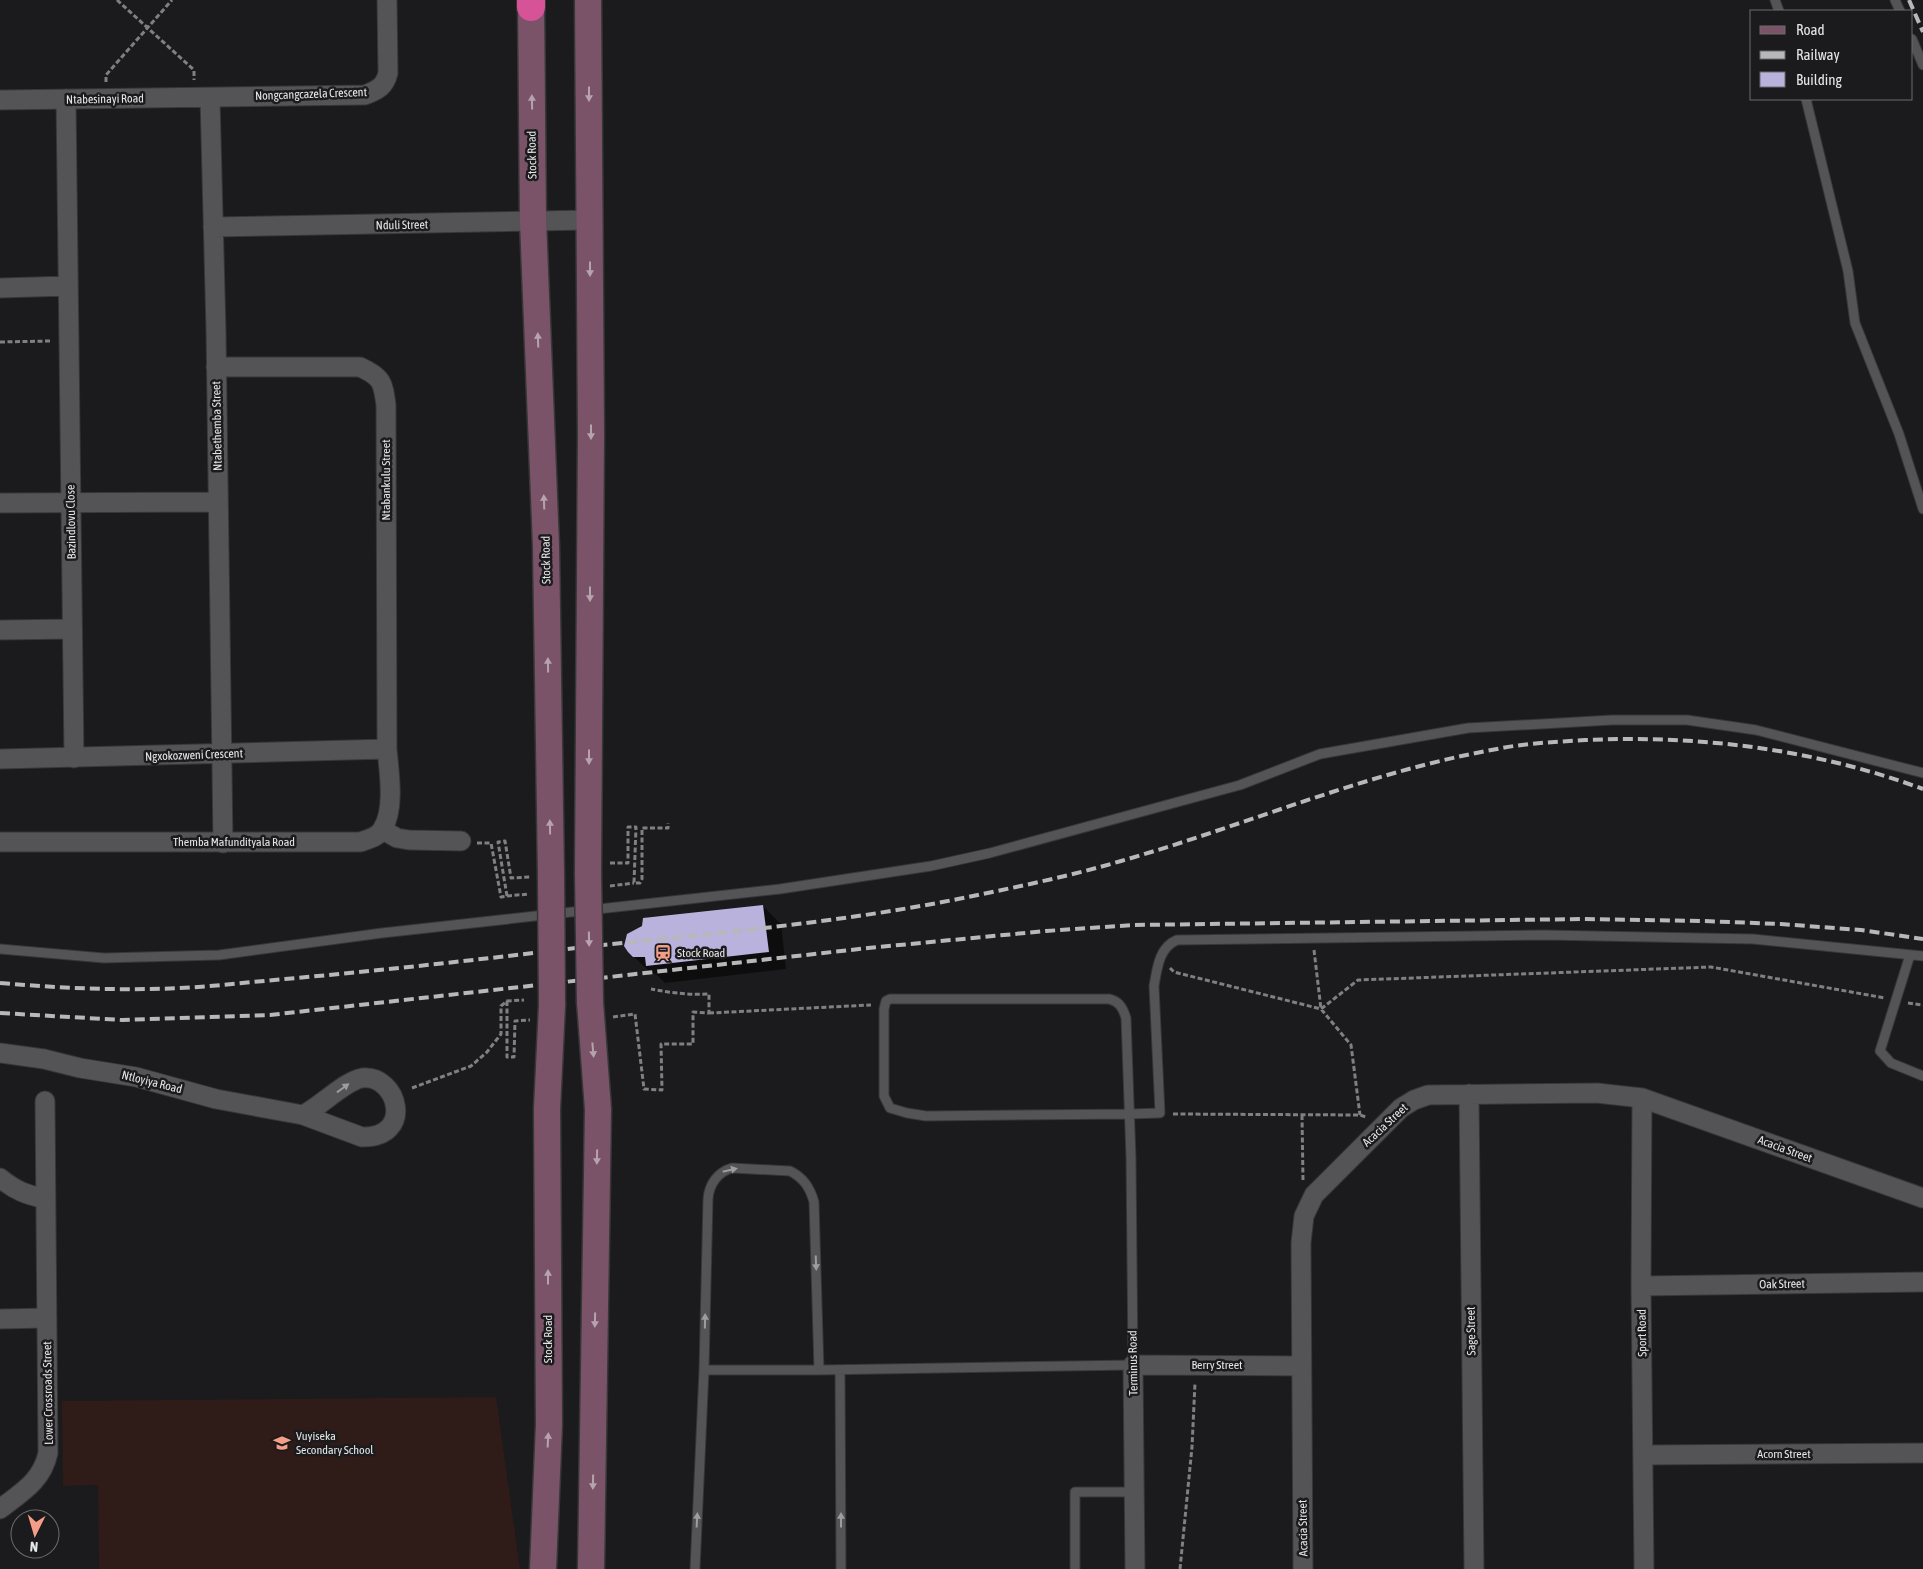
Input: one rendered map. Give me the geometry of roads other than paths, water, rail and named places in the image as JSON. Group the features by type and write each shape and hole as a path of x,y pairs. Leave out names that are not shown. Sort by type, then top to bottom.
{"main road":[{"path":"588,0 591,443 599,1010 591,1569"},
{"name":"Stock Road","path":"531,2 533,221 546,546 541,876 542,1012 547,1109 549,1424 543,1569"}],"street":[{"name":"Nongcangcazela Crescent","path":"203,98 352,95 375,92 382,87 388,73 387,0"},
{"name":"Ntabesinayi Road","path":"0,100 203,98"},
{"name":"Ntabethemba Street","path":"203,98 213,226 220,754 223,842"},
{"name":"Bazindlovu Close","path":"66,99 74,758"},
{"name":"Nduli Street","path":"213,226 440,224 590,220"},
{"path":"0,288 68,286"},
{"name":"Ntabankulu Street","path":"216,367 360,367 375,374 383,387 386,405 387,749"},
{"path":"0,503 218,502"},
{"path":"0,630 72,629"},
{"path":"387,749 390,796 388,817 383,830 398,838 409,840 461,841"},
{"name":"Ngxokozweni Crescent","path":"0,759 387,749"},
{"name":"Themba Mafundityala Road","path":"0,842 360,842 373,838 383,830"},
{"name":"Ntloyiya Road","path":"0,1053 44,1059 80,1068 136,1077 216,1098 303,1115"},
{"name":"Acacia Street","path":"1303,1569 1301,1243 1304,1216 1314,1195 1401,1108 1414,1100 1428,1095 1469,1094 1597,1093 1642,1098 1923,1198"},
{"name":"Sage Street","path":"1469,1094 1474,1569"},
{"name":"Sport Road","path":"1642,1098 1641,1286 1644,1569"},
{"name":"Lower Crossroads Street","path":"0,1509 36,1480 46,1465 48,1453 45,1101"},
{"path":"0,1178 13,1189 45,1199"},
{"name":"Oak Street","path":"1641,1286 1923,1282"},
{"path":"0,1319 47,1318"},
{"name":"Berry Street","path":"1133,1365 1301,1366"},
{"name":"Terminus Road","path":"1133,1365 1135,1569"},
{"name":"Acorn Street","path":"1644,1454 1923,1452"}],"lane":[{"path":"1913,41 1923,65"},
{"path":"1806,100 1848,271 1855,323 1899,434 1923,510"},
{"path":"0,949 104,958 219,955 382,933 760,892 823,883 931,866 990,853 1240,785 1320,754 1468,728 1612,720 1687,720 1756,730 1923,773"},
{"path":"1130,1114 1126,1018 1120,1004 1114,1000 890,999 884,1005 884,1096 890,1108 906,1114 926,1116 1160,1114 1154,986 1166,947 1177,940 1544,935 1753,939 1923,956"},
{"path":"1910,954 1880,1052 1891,1063 1923,1076"},
{"name":"Terminus Road","path":"1130,1114 1133,1365"},
{"path":"695,1569 704,1370 709,1191 723,1170 732,1168 790,1171 798,1175 811,1190 814,1202 819,1370"},
{"path":"704,1370 840,1370 1133,1365"},
{"path":"840,1370 841,1569"},
{"path":"1075,1569 1075,1492 1134,1492"}],"railway":[{"path":"1909,0 1923,32"},
{"path":"0,983 110,989 199,987 422,966 759,929 859,916 958,899 1080,872 1168,847 1401,771 1449,759 1530,744 1628,739 1714,743 1757,748 1841,764 1923,789"},
{"path":"0,1013 122,1020 270,1015 868,948 1046,931 1134,925 1583,919 1703,921 1861,930 1923,939"}],"place":[{"name":"Stock Road","path":"663,953"},
{"name":"Vuyiseka Secondary School","path":"282,1443"}]}
